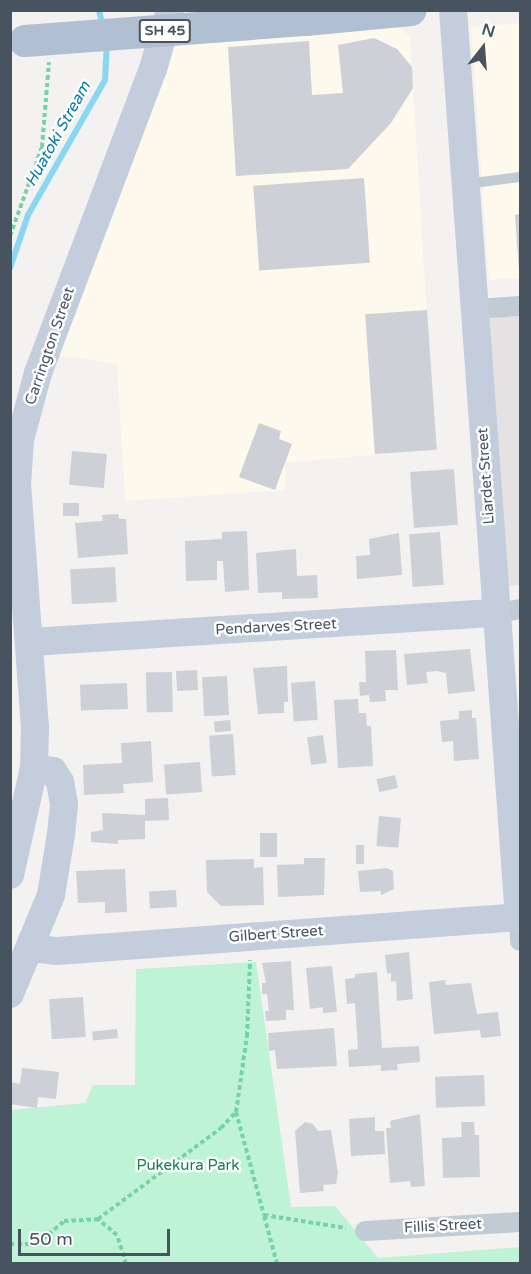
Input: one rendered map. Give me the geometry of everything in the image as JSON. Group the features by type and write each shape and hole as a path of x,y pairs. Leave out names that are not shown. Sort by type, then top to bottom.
{"main road":[{"name":"SH 45","path":"28,47 411,10"}],"street":[{"name":"Carrington Street","path":"10,875 34,768 31,642 17,485 20,440 38,373 153,69 170,10"},
{"name":"Liardet Street","path":"453,10 474,309 508,611 520,924"},
{"path":"474,309 520,306"},
{"name":"Pendarves Street","path":"31,642 508,611"},
{"path":"10,994 32,948 57,869 64,804 60,782 53,771 34,768"},
{"name":"Gilbert Street","path":"32,948 57,951 250,936 520,924"},
{"name":"Fillis Street","path":"365,1231 520,1222"}],"lane":[{"path":"465,184 520,177"}],"path":[{"path":"10,236 42,147 28,47"},
{"path":"250,936 247,1036 236,1112 277,1263"},
{"path":"10,1244 37,1244 64,1221 98,1219 221,1128 236,1112"},
{"path":"264,1215 365,1231"},
{"path":"98,1219 117,1235 126,1263"}],"shaded area":[{"path":"520,23 520,278 489,280 471,27"},
{"path":"395,24 410,37 435,449 285,463 286,490 125,501 117,364 56,355 172,45"},
{"path":"520,312 520,585 503,586 484,314"}],"green space":[{"name":"Pukekura Park","path":"256,962 291,1207 335,1206 378,1258 520,1247 520,1264 11,1264 11,1110 85,1103 93,1085 135,1085 136,969"}],"building":[{"path":"374,38 397,49 412,67 413,88 391,123 348,169 236,176 228,47 309,41 312,95 343,93 338,45"},
{"path":"364,178 370,263 259,271 253,186"},
{"path":"520,214 520,272 519,272 515,215"},
{"path":"427,310 437,450 375,454 365,314"},
{"path":"259,423 281,431 279,439 292,444 275,490 239,477"},
{"path":"72,451 107,454 104,488 69,485"},
{"path":"454,469 458,525 414,528 410,472"},
{"path":"63,503 79,503 79,516 63,516"},
{"path":"118,514 119,519 126,519 128,554 78,558 75,523 103,521 102,515"},
{"path":"247,531 249,590 225,592 223,561 217,561 217,580 186,581 185,541 222,539 222,532"},
{"path":"440,532 444,585 413,587 409,534"},
{"path":"399,533 402,575 357,579 356,556 370,555 369,539"},
{"path":"296,549 297,576 317,575 318,598 282,599 282,592 258,593 256,553"},
{"path":"115,567 117,602 72,604 70,569"},
{"path":"470,649 475,691 448,694 446,673 437,671 426,672 428,683 407,685 404,654"},
{"path":"396,650 398,690 385,690 386,701 370,702 369,695 360,696 359,682 366,682 365,651"},
{"path":"287,666 288,702 284,702 284,713 258,714 253,668"},
{"path":"197,670 198,690 177,691 176,671"},
{"path":"146,672 172,672 173,712 147,712"},
{"path":"227,676 229,715 204,716 202,677"},
{"path":"315,681 318,720 294,722 291,683"},
{"path":"127,683 128,709 81,711 80,685"},
{"path":"358,699 359,713 366,713 367,726 371,726 373,766 338,768 334,700"},
{"path":"472,710 472,718 476,718 479,759 454,761 453,741 442,742 440,721 459,719 459,711"},
{"path":"230,720 231,731 215,732 214,721"},
{"path":"233,734 236,775 212,777 209,736"},
{"path":"323,735 327,763 311,765 307,737"},
{"path":"151,741 153,782 123,784 124,793 84,795 83,765 122,763 121,743"},
{"path":"200,762 202,792 166,794 164,765"},
{"path":"395,775 398,788 379,792 376,779"},
{"path":"168,798 169,820 145,821 145,839 118,840 118,844 91,842 91,832 103,830 102,813 145,815 145,799"},
{"path":"379,816 401,818 398,848 376,846"},
{"path":"260,833 277,833 277,857 260,857"},
{"path":"356,845 364,845 364,864 356,864"},
{"path":"304,858 325,858 324,895 278,897 277,865 304,864"},
{"path":"254,859 254,868 263,867 264,905 221,906 207,892 206,860"},
{"path":"387,868 393,871 394,889 381,895 381,891 360,892 358,871"},
{"path":"125,869 127,912 105,913 105,902 78,903 76,871"},
{"path":"176,890 177,907 150,908 149,891"},
{"path":"409,952 413,999 397,1001 396,981 391,982 391,973 387,974 385,955"},
{"path":"291,961 294,1010 286,1010 286,1020 266,1021 265,1011 269,1011 267,994 262,994 262,983 266,983 262,963"},
{"path":"332,966 337,1012 323,1013 323,1007 310,1009 306,968"},
{"path":"377,972 382,1048 419,1046 420,1062 397,1064 398,1070 381,1071 381,1065 349,1067 348,1050 358,1049 355,1003 347,1004 345,979 355,978 355,974"},
{"path":"445,980 446,985 471,983 477,1014 498,1012 501,1036 481,1038 480,1030 434,1034 429,982"},
{"path":"83,997 86,1037 52,1039 49,999"},
{"path":"334,1028 337,1066 277,1069 275,1050 269,1051 268,1033"},
{"path":"117,1029 118,1038 93,1041 92,1032"},
{"path":"22,1068 59,1072 56,1099 38,1097 37,1108 10,1104 10,1082 20,1084"},
{"path":"484,1075 485,1106 436,1108 435,1077"},
{"path":"420,1114 425,1186 411,1187 410,1181 390,1183 386,1128 391,1128 390,1121"},
{"path":"375,1117 375,1131 384,1131 385,1154 351,1156 349,1119"},
{"path":"305,1122 313,1124 318,1131 331,1130 338,1173 336,1184 323,1185 324,1191 300,1193 295,1131"},
{"path":"461,1122 474,1122 475,1135 479,1135 480,1177 443,1178 442,1138 462,1137"}],"waterway":[{"name":"Huatoki Stream","path":"99,10 103,27"},
{"name":"Huatoki Stream","path":"10,268 28,215 105,80 107,43"}]}
